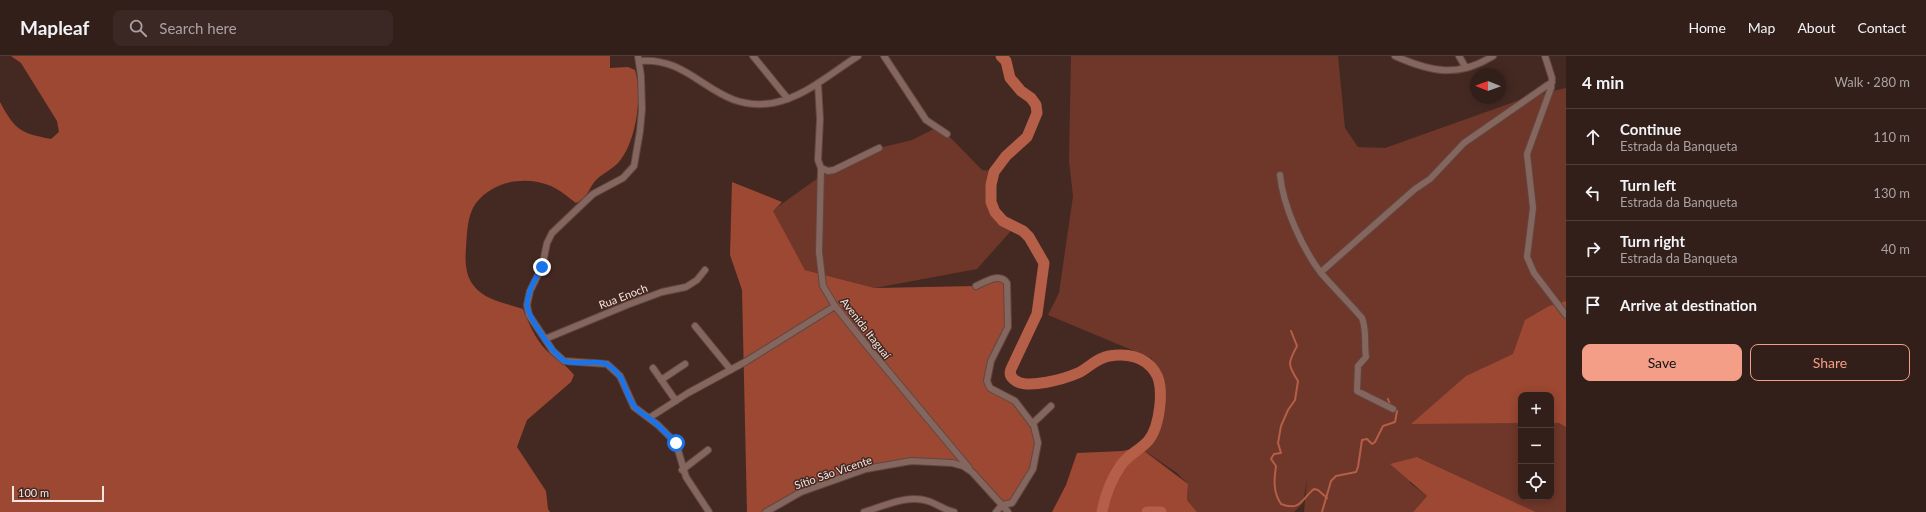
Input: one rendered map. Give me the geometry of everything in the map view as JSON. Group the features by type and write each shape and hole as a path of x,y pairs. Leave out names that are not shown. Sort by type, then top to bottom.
{"street":[{"path":"753,56 788,99"},
{"path":"709,512 682,470 676,443 649,418 634,407 629,398 623,380 613,368 607,364 598,362 574,363 564,361 553,351 529,315 527,305 530,291 542,267 552,233 593,194 623,178 634,166 642,109 639,59 652,57 676,61 733,99 763,104 788,99 818,83 848,58 858,56"},
{"path":"884,56 926,120 947,134"},
{"path":"1395,56 1414,65 1432,69 1454,71 1466,68 1493,56"},
{"path":"1459,56 1466,68"},
{"path":"1545,56 1552,82 1549,97 1533,134 1527,154 1533,208 1527,257 1534,273 1566,315"},
{"path":"1321,272 1415,189 1430,179 1464,143 1552,82"},
{"name":"Avenida Itaguaí","path":"818,83 820,119 818,160 821,168 819,252 823,286 835,306 972,472"},
{"path":"821,168 828,171 834,170 879,148"},
{"path":"1280,175 1282,190 1290,216 1309,255 1321,272 1362,318 1366,327 1363,342 1366,357 1358,366 1357,391 1393,409"},
{"name":"Rua Enoch","path":"546,339 627,305 662,292 686,287 697,280 705,270"},
{"path":"976,286 999,278 1005,279 1007,283 1008,327 991,361 987,381 990,388 1015,401 1032,424 1038,443 1033,469 1012,503 1002,505 996,512"},
{"path":"649,418 835,306"},
{"path":"695,326 731,370"},
{"path":"661,380 685,364"},
{"path":"653,368 676,401"},
{"path":"1032,424 1051,406"},
{"path":"682,470 708,450"},
{"name":"Sítio São Vicente","path":"766,512 801,492 866,469 911,461 952,463 963,466 972,472 1002,505"},
{"path":"864,512 901,501 916,499 927,501 954,512"},
{"path":"1002,505 1008,512"}],"shaded area":[{"path":"11,56 610,56 610,68 628,67 635,70 638,106 629,144 618,163 593,183 586,195 580,201 576,203 551,186 541,183 531,181 510,182 491,190 476,203 471,213 468,225 466,263 467,273 471,282 484,295 523,309 533,331 542,345 574,375 571,382 527,420 517,447 546,491 548,509 550,512 0,512 0,102 10,119 25,132 51,139 59,132 57,121 21,63"},
{"path":"1071,56 1338,56 1345,128 1358,147 1385,148 1531,96 1566,88 1566,512 1536,512 1417,457 1410,483 1427,496 1413,512 1304,512 1307,479 1303,503 1294,512 1197,512 1187,500 1188,484 1177,473 1139,447 1156,424 1159,374 1151,358 1048,315 1059,293 1073,196 1069,161"},
{"path":"936,128 947,134 982,170 991,171 989,202 995,212 1017,224 977,269 875,288 805,270 772,211 818,178 879,148 912,140"},
{"path":"732,182 782,202 773,211 805,270 875,288 975,286 994,279 1007,283 1008,327 991,361 987,381 1015,401 1037,435 1033,469 1012,503 994,498 972,472 952,463 911,461 866,469 801,492 766,512 747,512 742,290 730,255"},
{"path":"1566,301 1566,427 1559,423 1554,423 1554,392 1518,392 1518,423 1411,424 1466,376 1513,354 1525,320 1549,306"},
{"path":"1139,447 1188,484 1187,500 1197,512 1052,512 1066,485 1077,453 1123,451"},
{"path":"1417,457 1536,512 1413,512 1427,496 1390,464"}],"waterway":[{"path":"1001,56 1006,61 1010,78 1021,91 1031,98 1036,105 1037,113 1027,137 1006,156 994,172 991,185 991,202 995,212 1003,221 1023,231 1029,237 1044,263 1037,314 1011,369 1011,376 1014,380 1022,383 1038,384 1078,373 1104,357 1122,355 1135,357 1146,362 1155,372 1160,387 1160,406 1156,426 1152,435 1145,444 1127,458 1121,465 1109,487 1102,512"},
{"path":"1291,331 1297,346 1290,360 1290,367 1298,381 1295,400 1288,410 1281,426 1278,443 1281,453 1274,454 1271,459 1276,466 1275,490 1281,504 1288,506 1297,505 1314,489 1318,490 1327,498"},
{"path":"1388,399 1390,405"},
{"path":"1322,512 1331,481 1336,476 1356,472 1362,440 1367,439 1372,444 1375,442 1383,426 1395,422 1397,411 1394,410"},
{"path":"1147,512 1161,512"}],"route":[{"path":"542,267 530,291 527,305 529,315 553,351 564,361 574,363 598,362 607,364 613,368 623,380 629,398 634,407 658,425 676,443"}]}
